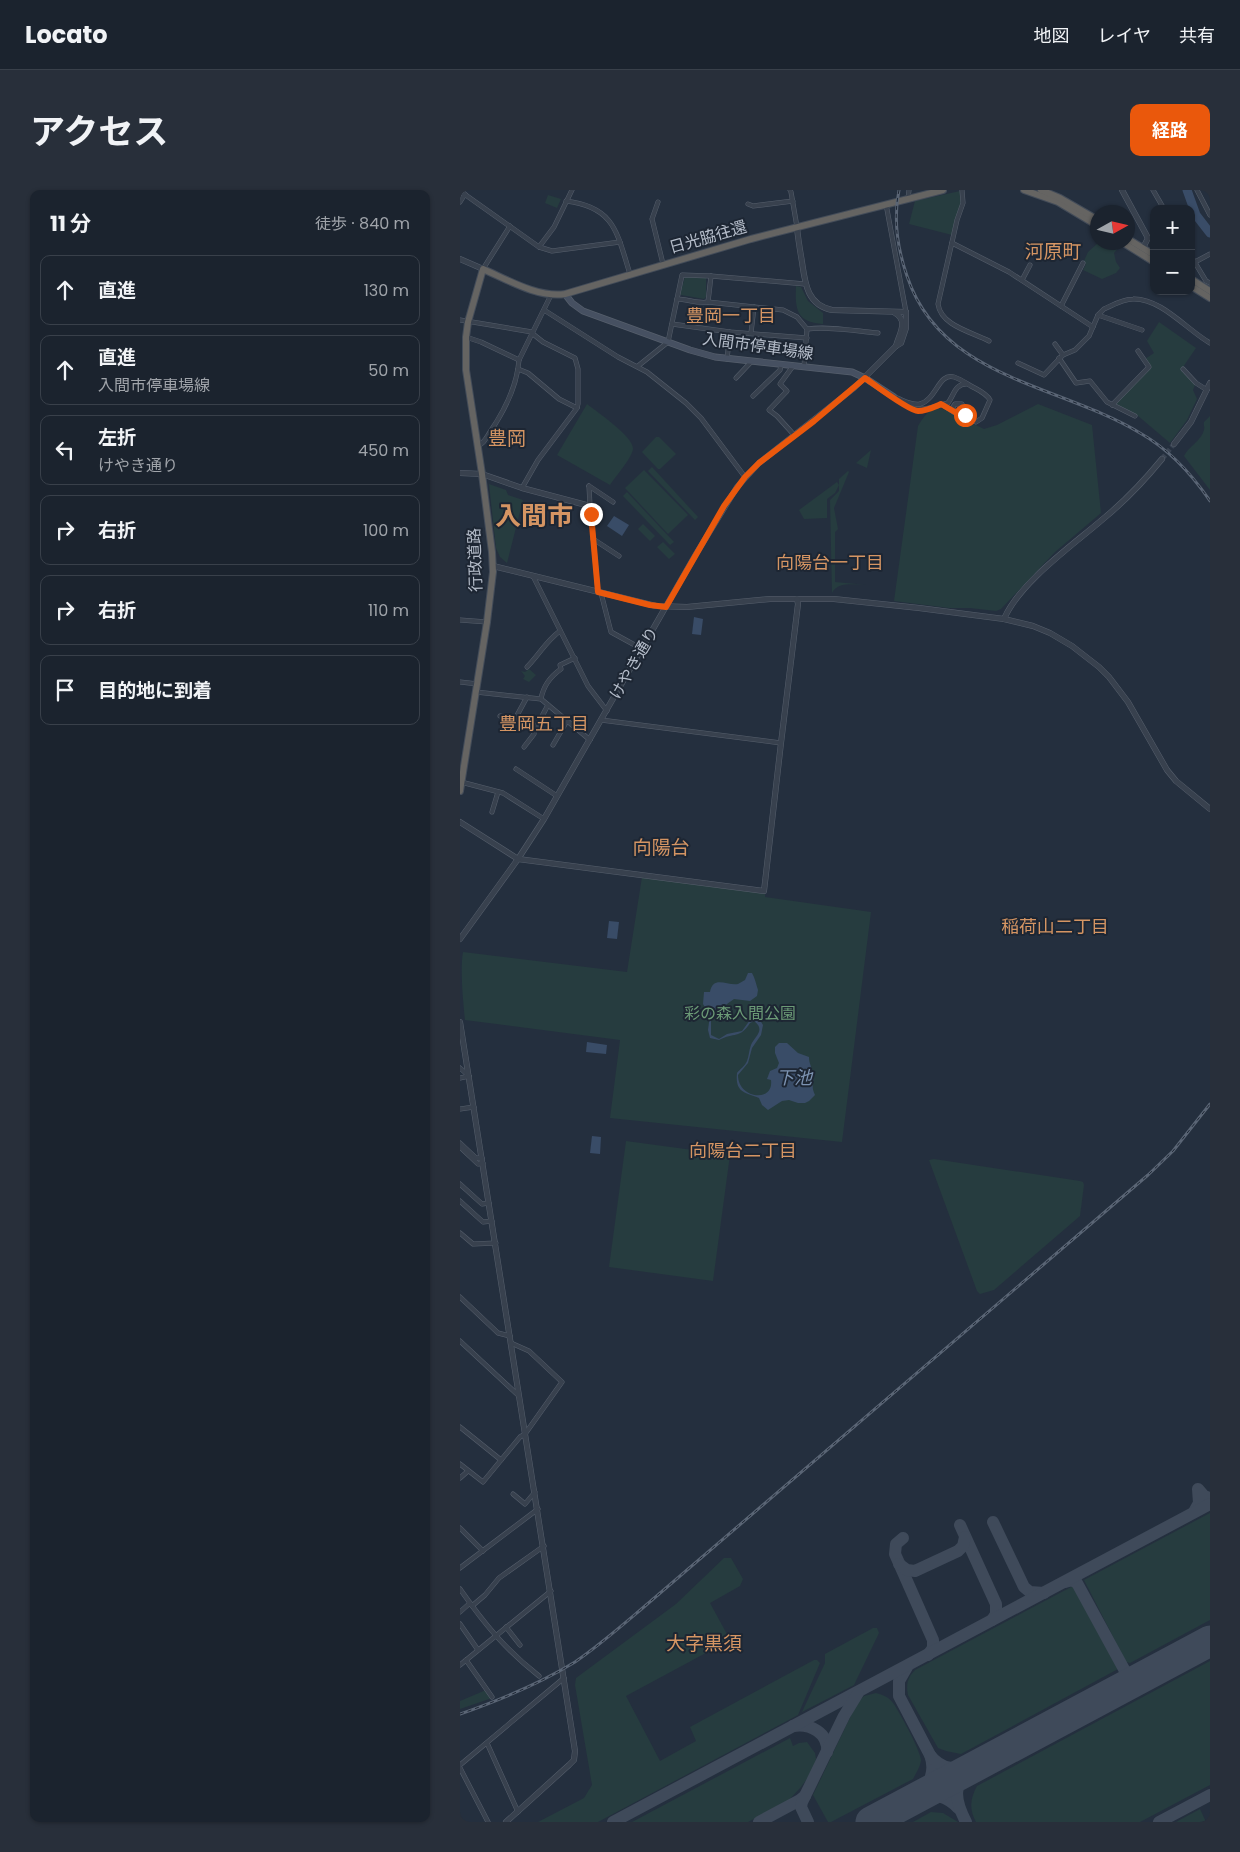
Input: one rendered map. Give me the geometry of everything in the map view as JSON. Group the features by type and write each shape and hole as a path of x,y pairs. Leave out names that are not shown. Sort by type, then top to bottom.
{"highway":[{"name":"日光脇往還","path":"484,269 551,295 565,294 797,227 943,190"},
{"path":"1024,190 1058,202 1090,221"},
{"path":"1042,190 1090,215"},
{"path":"1135,243 1150,252"},
{"path":"1135,250 1150,260"},
{"name":"行政道路","path":"460,791 463,756 468,741 478,684 493,566 482,474 463,372 468,322 484,269"},
{"path":"1195,282 1210,291"},
{"path":"1195,289 1210,298"}],"main road":[{"name":"入間市停車場線","path":"565,294 572,303 583,311 704,355 750,362 847,371 865,378 894,397"}],"street":[{"path":"539,247 554,227 572,190"},
{"path":"790,190 805,284 812,299 828,310 906,312 886,204"},
{"path":"908,199 909,190"},
{"path":"962,190 963,203 938,304 950,323 989,341"},
{"path":"1122,190 1148,238 1143,248"},
{"path":"1153,190 1162,205"},
{"path":"1197,190 1210,215"},
{"path":"460,191 539,247 552,251 620,242"},
{"path":"460,202 465,194"},
{"path":"566,201 588,207 608,219 616,230 630,274"},
{"path":"748,204 753,206 793,201"},
{"path":"658,202 652,219 664,264"},
{"path":"460,258 484,269 510,226"},
{"path":"952,243 1022,280 1093,327"},
{"path":"1210,254 1195,262 1206,281 1210,283"},
{"path":"1061,306 1082,262"},
{"path":"1022,280 1030,264"},
{"path":"638,366 668,342 682,275 805,284"},
{"path":"708,302 711,276"},
{"path":"477,446 484,441 504,411 518,369 518,360 551,295"},
{"path":"1018,363 1044,375 1059,358 1075,350 1090,336 1098,315 1104,309 1131,298 1144,300 1171,315 1210,343"},
{"path":"677,299 701,303 708,302 784,310 796,317 807,328 828,327 878,332"},
{"path":"751,333 754,307"},
{"path":"544,310 618,357 638,366 686,403 701,418 745,477"},
{"path":"890,312 898,314 902,320 896,346"},
{"name":"けやき通り","path":"460,940 544,819 724,506 745,477 759,463 865,378 901,343 905,333 906,312"},
{"path":"1098,315 1142,330"},
{"path":"460,320 532,333 543,342 575,358 578,374 576,408 530,472 522,488"},
{"path":"672,324 730,332 806,338"},
{"path":"804,366 807,328"},
{"path":"727,359 730,332"},
{"path":"466,337 518,360"},
{"path":"1055,344 1063,355"},
{"path":"1112,405 1149,367 1138,351"},
{"path":"1059,358 1076,383 1090,382 1108,402 1135,416"},
{"path":"736,378 750,362"},
{"path":"753,396 780,370 781,364"},
{"path":"793,366 780,384 786,391 769,410 777,416 794,436"},
{"path":"518,369 528,373 559,399 576,408"},
{"path":"1183,369 1196,383 1207,390"},
{"path":"894,397 920,404 932,396 944,377 955,378 987,396 990,400 980,420 974,422 941,404"},
{"path":"955,378 958,382 957,388"},
{"path":"1174,444 1191,422 1210,383"},
{"path":"894,397 914,410 921,410 949,401 961,384 966,384"},
{"path":"955,413 954,406 957,403 962,404 967,419"},
{"path":"1004,619 1013,604 1044,569 1127,498 1162,459"},
{"path":"460,473 482,474 522,488 590,506"},
{"path":"612,502 589,486 599,592 611,632 642,649"},
{"path":"593,539 619,556"},
{"path":"493,566 650,605 666,607 687,607 754,600 797,599 861,602 1024,623 1050,633 1072,646 1099,667 1122,694 1167,770 1176,781 1210,809"},
{"path":"533,576 588,686 607,711"},
{"path":"460,822 518,859 764,891 780,743 798,604 797,599"},
{"path":"460,620 487,622"},
{"path":"527,667 536,659 549,639 560,631"},
{"path":"541,699 548,681 555,673 562,669 560,666 575,658"},
{"path":"460,682 478,684"},
{"path":"476,692 541,699 590,740"},
{"path":"515,719 527,697"},
{"path":"524,747 534,734 548,705"},
{"path":"500,716 515,719 534,731"},
{"path":"602,720 780,743"},
{"path":"553,745 567,721"},
{"path":"460,740 468,741"},
{"path":"516,769 557,796"},
{"path":"461,782 498,792 520,802 544,819"},
{"path":"492,812 498,792"},
{"path":"460,1022 544,1546 575,1755 570,1765 506,1822"},
{"path":"460,1055 466,1060"},
{"path":"460,1068 469,1076"},
{"path":"460,1078 469,1076"},
{"path":"460,1109 474,1107"},
{"path":"460,1143 476,1158 482,1160"},
{"path":"460,1147 478,1164 482,1160"},
{"path":"460,1184 482,1204 489,1204"},
{"path":"460,1201 483,1222 492,1221"},
{"path":"460,1233 473,1244 496,1243"},
{"path":"460,1296 498,1332 510,1336"},
{"path":"460,1341 519,1396"},
{"path":"460,1464 483,1482 520,1437 525,1434 562,1382 528,1351 511,1343"},
{"path":"460,1426 501,1460"},
{"path":"460,1478 468,1470"},
{"path":"513,1494 524,1504 535,1492"},
{"path":"460,1568 538,1509"},
{"path":"460,1528 483,1551"},
{"path":"460,1612 485,1595 499,1578 544,1546"},
{"path":"460,1589 495,1636 539,1676"},
{"path":"492,1697 462,1662 551,1591"},
{"path":"460,1624 478,1650"},
{"path":"506,1627 520,1644"},
{"path":"488,1822 460,1766 564,1678"},
{"path":"486,1743 518,1813"}],"green space":[{"path":"960,191 961,202 952,235 909,224 915,201"},
{"path":"548,195 561,199 557,208 545,203"},
{"path":"1090,250 1117,250 1114,253 1120,268 1116,273 1102,279 1083,270 1086,264 1083,263"},
{"path":"685,277 706,278 706,297 704,299 680,294"},
{"path":"796,286 801,287 808,301 823,313 823,324 807,320 799,313 796,301"},
{"path":"1159,322 1196,348 1181,370 1195,385 1193,390 1197,399 1187,420 1170,443 1137,415 1116,404 1150,367 1145,359 1154,353 1147,341"},
{"path":"587,404 622,432 632,444 633,449 630,457 610,485 557,455"},
{"path":"1038,404 1092,425 1101,513 1055,552 1001,609 996,611 949,608 894,601 918,426 922,419 929,412 939,407 984,429 997,425"},
{"path":"1210,416 1210,490 1184,456 1203,434 1204,422"},
{"path":"656,437 659,437 676,454 660,469 642,452"},
{"path":"871,450 867,468 856,463"},
{"path":"652,467 698,517 695,520 648,471"},
{"path":"644,470 688,515 668,534 625,488"},
{"path":"848,471 834,508 838,529 835,532 835,582 867,585 843,585 832,593 830,500 839,491 839,479"},
{"path":"837,482 839,485 835,493 827,499 827,518 804,519 799,510"},
{"path":"489,484 506,490 508,495 523,500 507,563 500,557 496,548"},
{"path":"627,492 674,542 670,545 623,496"},
{"path":"643,524 655,536 650,541 638,529"},
{"path":"663,542 675,554 669,559 657,547"},
{"path":"529,669 536,675 529,682 523,679 525,676 521,671 525,672"},
{"name":"彩の森入間公園","path":"642,877 765,892 765,897 871,912 842,1142 610,1118 620,1040 465,1020 462,976 463,952 627,972"},
{"path":"626,1141 730,1155 713,1281 609,1267"},
{"path":"934,1159 1083,1182 1080,1216 994,1290 980,1294 977,1291 929,1160"},
{"path":"1210,1513 1210,1620 1130,1663 1126,1662 1084,1580"},
{"path":"724,1558 731,1558 743,1579 740,1586 710,1603 728,1636 728,1641 626,1696 660,1761 696,1741 690,1727 817,1660 820,1663 798,1715 598,1822 538,1822 584,1798 592,1785 575,1685 576,1678 676,1604"},
{"path":"1073,1586 1118,1669 961,1754 938,1748 908,1695 908,1682 912,1673"},
{"path":"873,1628 877,1628 879,1633 854,1685 802,1712 825,1663 825,1654"},
{"path":"1210,1661 1210,1785 1140,1822 976,1822 971,1804 977,1786"},
{"path":"486,1690 492,1698 460,1709 460,1701"},
{"path":"876,1693 888,1698 896,1707 918,1750 921,1761 920,1765 913,1779 828,1822 813,1795 857,1703 864,1696"},
{"path":"790,1738 793,1746 807,1742 815,1753 816,1759 815,1768 788,1801 748,1822 632,1822"},
{"path":"1200,1809 1206,1822 1176,1822"},
{"path":"931,1812 943,1813 958,1822 913,1822"}],"water":[{"path":"614,516 629,525 622,536 607,526"},
{"path":"694,617 703,619 701,635 692,634"},
{"path":"609,921 619,922 617,939 607,938"},
{"name":"下池","path":"748,973 752,973 754,977 758,990 757,996 750,1001 734,999 714,1011 711,1016 711,1035 719,1039 727,1034 742,1031 750,1020 759,1020 763,1025 761,1035 752,1048 748,1063 738,1075 740,1083 749,1093 762,1095 767,1092 771,1080 767,1079 770,1071 777,1068 779,1063 775,1047 779,1043 787,1043 798,1053 809,1057 813,1072 815,1095 805,1103 789,1100 782,1101 768,1110 762,1105 759,1098 745,1093 739,1088 737,1073 746,1063 751,1045 759,1030 754,1021 740,1033 719,1040 710,1038 708,1030 710,1015 703,1004 704,992 710,992 714,984 721,982 738,984 745,980"},
{"path":"587,1042 607,1045 606,1054 586,1052"},
{"path":"592,1136 601,1137 600,1154 590,1153"}],"waterway":[{"path":"1187,190 1196,215 1210,233"}],"taxiway":[{"path":"1194,1512 1199,1503 1198,1489 1204,1496 1210,1498"},
{"path":"613,1822 1210,1504"},
{"path":"993,1522 1024,1587 1030,1592 1044,1593"},
{"path":"960,1525 996,1604 996,1614 992,1620"},
{"path":"899,1564 907,1570 915,1571 958,1551 963,1546 965,1537"},
{"path":"903,1538 896,1544 895,1554 933,1640 933,1648 928,1655"},
{"path":"1065,1582 1072,1580 1077,1583 1125,1671 1132,1676 1144,1676"},
{"path":"907,1667 899,1681 899,1696 932,1761 931,1777 918,1797"},
{"path":"808,1822 801,1807 802,1802 844,1716 858,1693"},
{"path":"793,1726 806,1726 817,1731 825,1740 827,1752"},
{"path":"930,1755 939,1764 950,1768 973,1767"},
{"path":"966,1822 959,1807 957,1793 961,1779 973,1767"},
{"path":"1159,1822 1210,1795"},
{"path":"759,1822 805,1796"},
{"path":"918,1797 940,1796 958,1808"}],"runway":[{"path":"871,1822 1210,1641"}],"tunnel":[{"path":"1162,459 1174,444"}],"railway":[{"path":"899,190 896,223 901,255 907,276 923,310 946,337 974,358 1006,375 1108,416 1140,433 1161,447 1179,463 1210,501"},
{"path":"460,1714 504,1697 547,1677 575,1662 607,1638 1148,1175 1173,1151 1210,1104"}],"district":[{"name":"河原町","path":"1053,251"},
{"name":"豊岡一丁目","path":"731,315"},
{"name":"豊岡","path":"507,438"},
{"name":"入間市","path":"534,516"},
{"name":"向陽台一丁目","path":"830,562"},
{"name":"豊岡五丁目","path":"544,723"},
{"name":"向陽台","path":"661,847"},
{"name":"稲荷山二丁目","path":"1055,926"},
{"name":"向陽台二丁目","path":"743,1150"},
{"name":"大字黒須","path":"704,1643"}],"route":[{"path":"591,514 598,592 666,607 724,506 745,477 759,463 846,396 865,378 914,410 921,410 941,404 948,410 967,419 965,415"}]}
